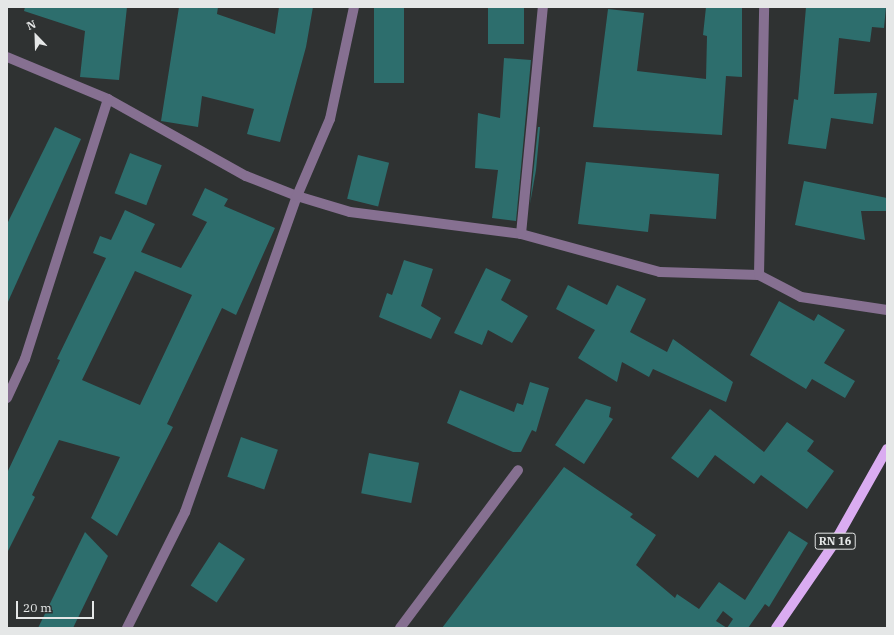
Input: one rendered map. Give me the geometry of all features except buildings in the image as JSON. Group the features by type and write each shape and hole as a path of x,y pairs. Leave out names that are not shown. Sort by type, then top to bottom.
{"main road":[{"name":"RN 16","path":"776,628 833,545 887,449"}],"street":[{"path":"126,628 185,512 297,196 330,119 354,7"},
{"path":"521,234 543,7"},
{"path":"760,275 764,7"},
{"path":"7,57 108,99 246,176 297,196 350,212 521,234 660,272 760,275 801,297 887,310"},
{"path":"7,398 25,359 108,99"},
{"path":"400,628 518,470"}]}
